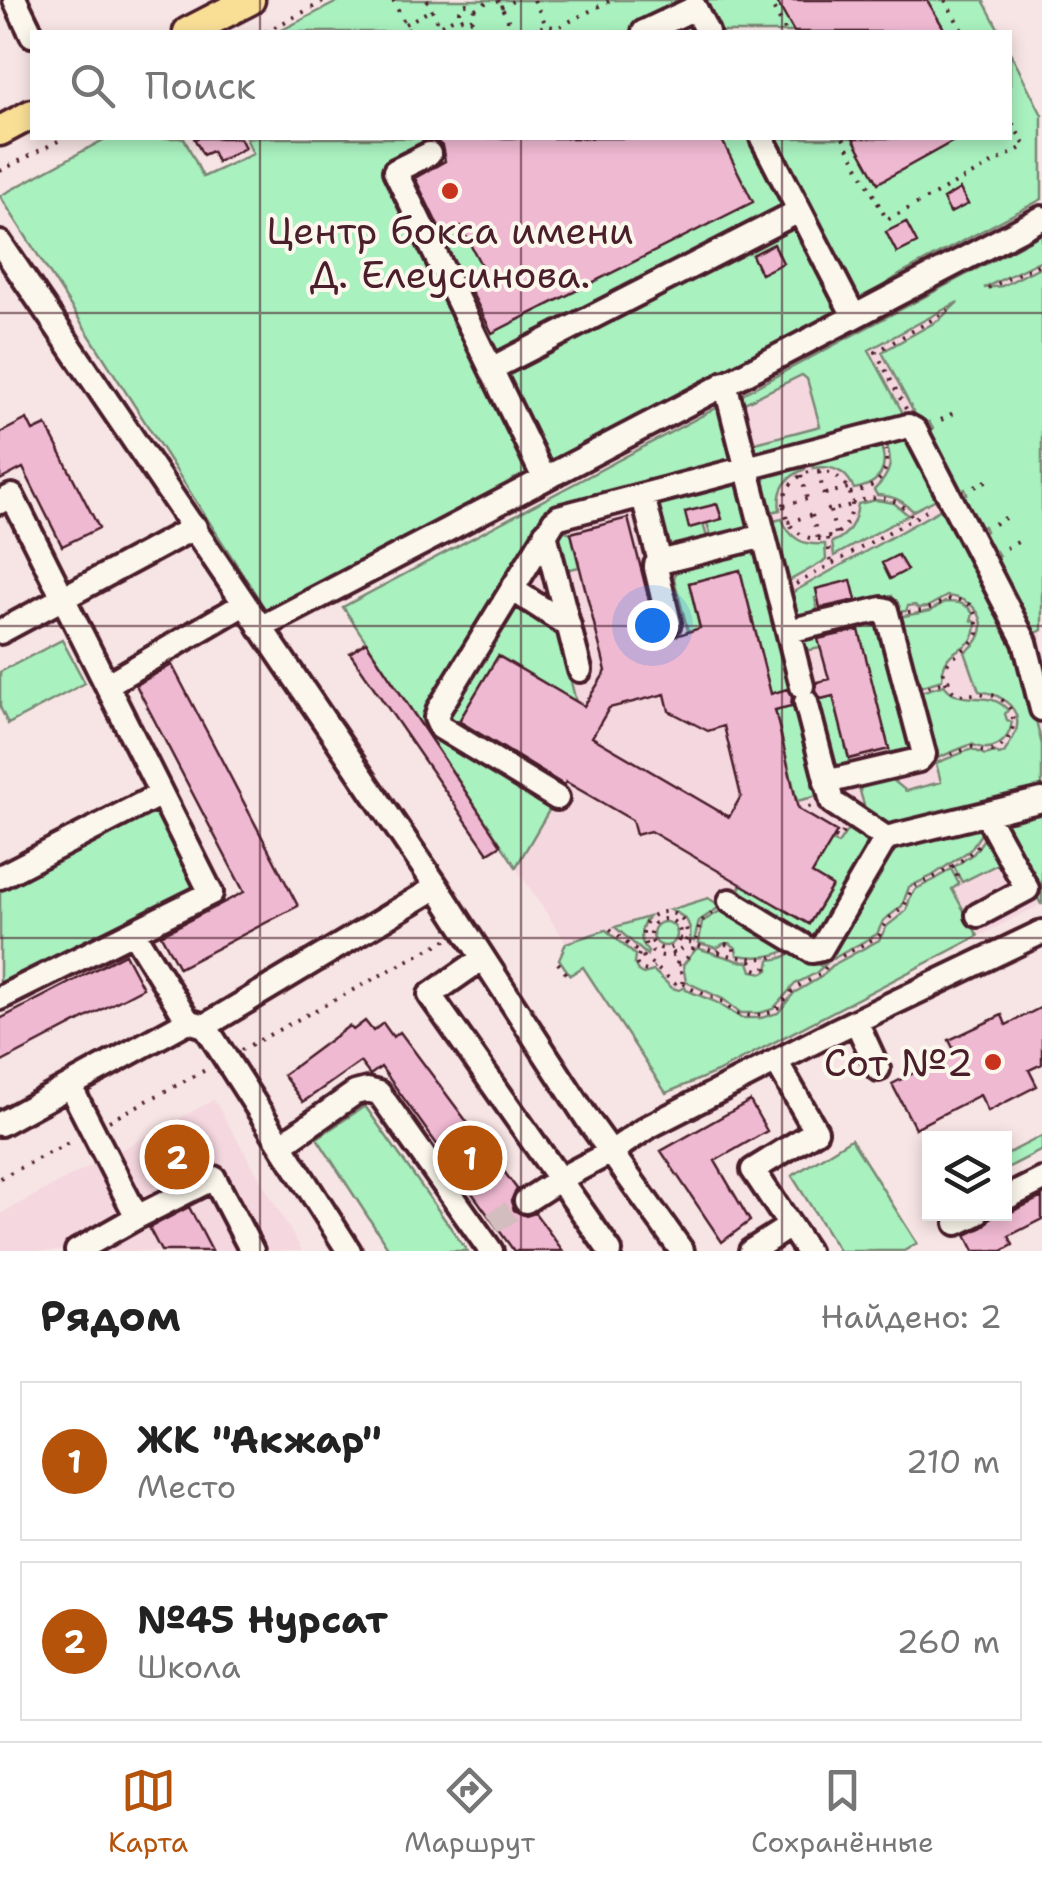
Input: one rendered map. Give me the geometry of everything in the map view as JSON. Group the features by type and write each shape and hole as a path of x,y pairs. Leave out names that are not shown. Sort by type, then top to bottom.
{"main road":[{"path":"192,30 250,0"},
{"path":"0,132 30,115"}],"street":[{"path":"15,0 30,31"},
{"path":"648,30 695,8 706,30"},
{"path":"763,140 854,316"},
{"path":"429,154 395,171 544,478"},
{"path":"491,369 800,211"},
{"path":"260,628 1042,218"},
{"path":"0,243 437,887 611,1152 682,1251"},
{"path":"724,383 832,802 886,838"},
{"path":"557,798 440,727 436,718 544,534 558,517 908,426 912,427 1025,642 1042,709"},
{"path":"0,502 12,496 211,893 0,998"},
{"path":"644,496 660,562"},
{"path":"2,624 63,600 195,527"},
{"path":"544,534 580,670"},
{"path":"669,623 656,565 764,536"},
{"path":"512,589 569,626"},
{"path":"108,684 244,604"},
{"path":"788,630 882,609 889,616 924,754 920,760 826,782"},
{"path":"0,877 162,794"},
{"path":"726,904 812,950 820,949 886,838 1042,800"},
{"path":"978,915 1027,890 986,814"},
{"path":"0,1124 197,1024 437,887"},
{"path":"133,932 281,1145 349,1251"},
{"path":"526,1202 648,1127 1042,932"},
{"path":"483,958 430,995 610,1251"},
{"path":"856,1021 878,1069"},
{"path":"776,1061 816,1131 753,1170 806,1251"},
{"path":"70,1086 137,1217"},
{"path":"281,1145 354,1093 367,1090 379,1094 488,1235"},
{"path":"77,1251 214,1178 252,1251"},
{"path":"1012,1195 1042,1180"},
{"path":"751,1251 790,1226"}],"path":[{"path":"268,30 327,0"},
{"path":"393,0 409,30"},
{"path":"426,0 442,30"},
{"path":"475,8 494,0 513,30"},
{"path":"501,7 515,0"},
{"path":"534,0 546,25"},
{"path":"535,30 546,25 558,28 612,0"},
{"path":"769,0 785,30"},
{"path":"945,0 962,30"},
{"path":"462,2 475,8 472,19 459,15 462,2"},
{"path":"405,24 432,10"},
{"path":"440,26 459,15"},
{"path":"472,19 478,30"},
{"path":"844,140 887,220 1024,146 1012,122"},
{"path":"0,171 60,140"},
{"path":"988,288 1042,263"},
{"path":"912,427 876,352 948,310"},
{"path":"941,420 953,414"},
{"path":"819,471 824,495 869,488 885,473 887,458 882,441"},
{"path":"819,471 836,476 849,491 852,504 848,522 836,534 818,539 800,534 788,522 784,505 787,491 801,476 819,471"},
{"path":"784,505 809,500 801,476"},
{"path":"975,487 988,480"},
{"path":"869,488 872,498"},
{"path":"836,534 829,510 872,498 896,501 914,518"},
{"path":"779,593 950,498"},
{"path":"788,522 813,514 818,539"},
{"path":"994,524 1007,517"},
{"path":"827,538 831,564"},
{"path":"1006,548 1020,541"},
{"path":"889,616 928,609 950,598 970,605 978,633 968,648 946,664 946,681 956,694 989,695 1003,701 1010,707 1014,722 1008,740 993,751 980,752 972,746 935,761 920,760"},
{"path":"908,694 956,678"},
{"path":"952,865 960,883"},
{"path":"678,964 686,960 696,944 700,922 726,904"},
{"path":"668,912 678,916 688,932 682,949 674,954 661,956 646,944 647,934 661,918 668,912"},
{"path":"650,918 661,918 678,926 679,938 666,949 656,946 644,927 650,918"},
{"path":"678,926 684,923"},
{"path":"610,929 674,984 682,985 683,977 672,947"},
{"path":"679,938 750,960 789,953 798,942"},
{"path":"718,952 723,945 731,945 734,958"},
{"path":"646,960 656,946"},
{"path":"639,954 639,969 647,971 654,967"},
{"path":"750,960 753,968 760,971 766,968 767,959"},
{"path":"558,963 568,976"}],"shaded area":[{"path":"1042,234 1042,904 717,1072 666,1093 343,607"},
{"path":"214,1100 302,1251 0,1251 0,1214"}],"green space":[{"path":"341,0 983,0 999,30 282,30"},
{"path":"1012,56 1042,115 1042,199 901,274 849,308 265,609 0,196 103,140 185,140 203,177 253,154 247,140 1012,140"},
{"path":"1042,234 1042,260 984,288 1002,286 1042,266 1042,630 1030,636 990,560 999,556 996,551 987,555 977,535 986,531 984,526 974,530 958,499 967,494 965,489 955,493 924,433 933,429 929,422 921,426 882,352 939,320 958,302 869,350 905,417 756,457 748,445 820,426 807,379 802,375 738,406 735,398"},
{"path":"722,405 734,460 550,510 429,707 551,807 516,867 343,607"},
{"path":"903,439 911,444 940,497 913,511 874,490 889,467 885,440"},
{"path":"879,441 884,459 881,473 864,487 854,489 843,474 832,469 813,468 812,460"},
{"path":"803,462 805,469 788,480 782,490 780,510 766,513 758,482 765,480 763,473"},
{"path":"739,478 750,528 713,542 707,523 721,519 717,504 685,513 689,528 703,524 709,543 670,550 667,547 656,500"},
{"path":"876,500 894,503 908,515 834,556 832,542 851,527 858,504"},
{"path":"945,507 1020,654 1042,745 1042,791 890,827 866,812 862,784 888,776 906,791 941,782 936,763 972,749 985,755 999,755 1013,738 1017,728 1015,712 1004,700 979,691 965,652 980,635 980,618 969,603 947,596 927,607 908,606 906,611 897,612 892,596 857,604 851,581 816,589 818,614 793,613 788,595"},
{"path":"782,519 798,540 825,544 826,560 785,583 769,522"},
{"path":"563,530 571,533 579,567 566,570 558,536"},
{"path":"756,549 760,552 794,688 771,694 740,570 689,583 700,629 688,631 674,579 676,570 685,565"},
{"path":"945,602 971,610 975,633 948,659 942,680 916,688 898,617 930,611"},
{"path":"518,605 558,629 576,702 499,656 456,726 449,721 448,712 513,607"},
{"path":"879,623 912,748 891,756 858,628 819,637 821,648 803,651 804,641 810,637"},
{"path":"62,640 85,683 8,724 0,707 0,672"},
{"path":"944,685 959,696 992,700 1008,710 1007,720 1012,722 1003,741 986,748 972,744 935,759 917,693"},
{"path":"833,696 849,767 832,764 814,700"},
{"path":"799,704 822,795 797,801 775,710"},
{"path":"156,805 199,886 0,985 0,887"},
{"path":"1042,808 1042,904 1041,904 996,819"},
{"path":"983,824 985,828 970,850 909,887 902,906 883,921 877,934 795,984 773,1009 741,1013 723,999 686,982 683,965 697,948 749,962 752,971 763,973 770,960 795,951 821,966 891,849"},
{"path":"850,826 871,842 818,935 809,937 735,895 742,884 809,924 832,887 812,874 831,841 838,844"},
{"path":"988,833 1004,861 962,882 954,867 974,853"},
{"path":"951,869 959,884 952,889 978,936 717,1072 666,1093 583,967 570,975 559,959 566,943 606,930 635,955 634,963 643,974 654,971 672,988 685,987 741,1018 761,1018 778,1013 794,993 833,965 879,940 887,926 906,911 916,889"},
{"path":"708,898 721,906 699,921 694,941 690,939 686,920 670,910"},
{"path":"725,908 790,948 751,957 737,955 730,943 717,948 699,943 702,922"},
{"path":"648,917 641,935 647,955 615,927"},
{"path":"665,922 677,934 665,946 653,934"},
{"path":"365,1106 467,1251 390,1251 317,1138"},
{"path":"1042,1136 1042,1150 1012,1165 1012,1151"},
{"path":"851,1139 917,1243 904,1251 839,1251 792,1176"}],"building":[{"path":"776,0 927,0 945,30 793,30"},
{"path":"195,140 241,140 245,148 217,162 212,151 203,155"},
{"path":"435,140 722,140 753,202 492,333 463,275 481,265 461,227 443,236 415,178 445,161 442,146"},
{"path":"854,140 955,140 878,183"},
{"path":"960,189 968,204 950,213 943,199"},
{"path":"906,222 917,243 897,253 886,232"},
{"path":"774,244 783,263 761,274 752,255"},
{"path":"27,419 33,431 46,425 99,528 62,546 23,468 0,480 0,433"},
{"path":"717,504 722,519 689,528 685,512"},
{"path":"628,518 659,639 700,628 689,583 740,570 771,694 787,689 792,697 791,706 775,710 798,809 837,832 812,874 832,886 809,924 650,831 636,835 632,820 566,782 564,785 459,721 498,656 584,706 606,671 571,533","holes":["665,694 669,711 708,731 724,726 741,796 729,817 592,737 609,708"]},
{"path":"898,555 907,570 890,579 882,563"},
{"path":"851,580 856,600 820,608 816,589"},
{"path":"859,630 889,749 849,759 833,696 821,699 816,691 817,682 829,679 818,639"},
{"path":"366,642 501,845 488,853 350,653"},
{"path":"172,665 298,906 179,968 161,935 244,892 136,685"},
{"path":"125,954 143,988 0,1063 0,1019"},
{"path":"1042,1007 1042,1064 1029,1070 1037,1086 988,1111 980,1095 915,1128 892,1084 955,1052 949,1040 1002,1015 1006,1025"},
{"path":"365,1021 373,1031 383,1023 393,1037 400,1032 517,1189 511,1201 514,1210 526,1216 535,1213 563,1251 514,1251 381,1067 370,1075 360,1062 303,1102 283,1075 349,1026 353,1030"},
{"path":"750,1101 767,1131 715,1161 750,1221 722,1242 661,1151"},
{"path":"1042,1197 1042,1219 1009,1236 1013,1245 1002,1251 974,1251 966,1235 988,1221 1012,1221 1012,1211"},
{"path":"189,1207 212,1251 161,1251 149,1228"}],"tunnel":[{"path":"493,1223 526,1201"}],"place":[{"name":"Центр бокса имени Д. Елеусинова.","path":"450,191"},
{"name":"Сот №2","path":"993,1062"},
{"name":"№45 Нурсат","path":"177,1157"},
{"name":"ЖК \"Акжар\"","path":"470,1158"}]}
